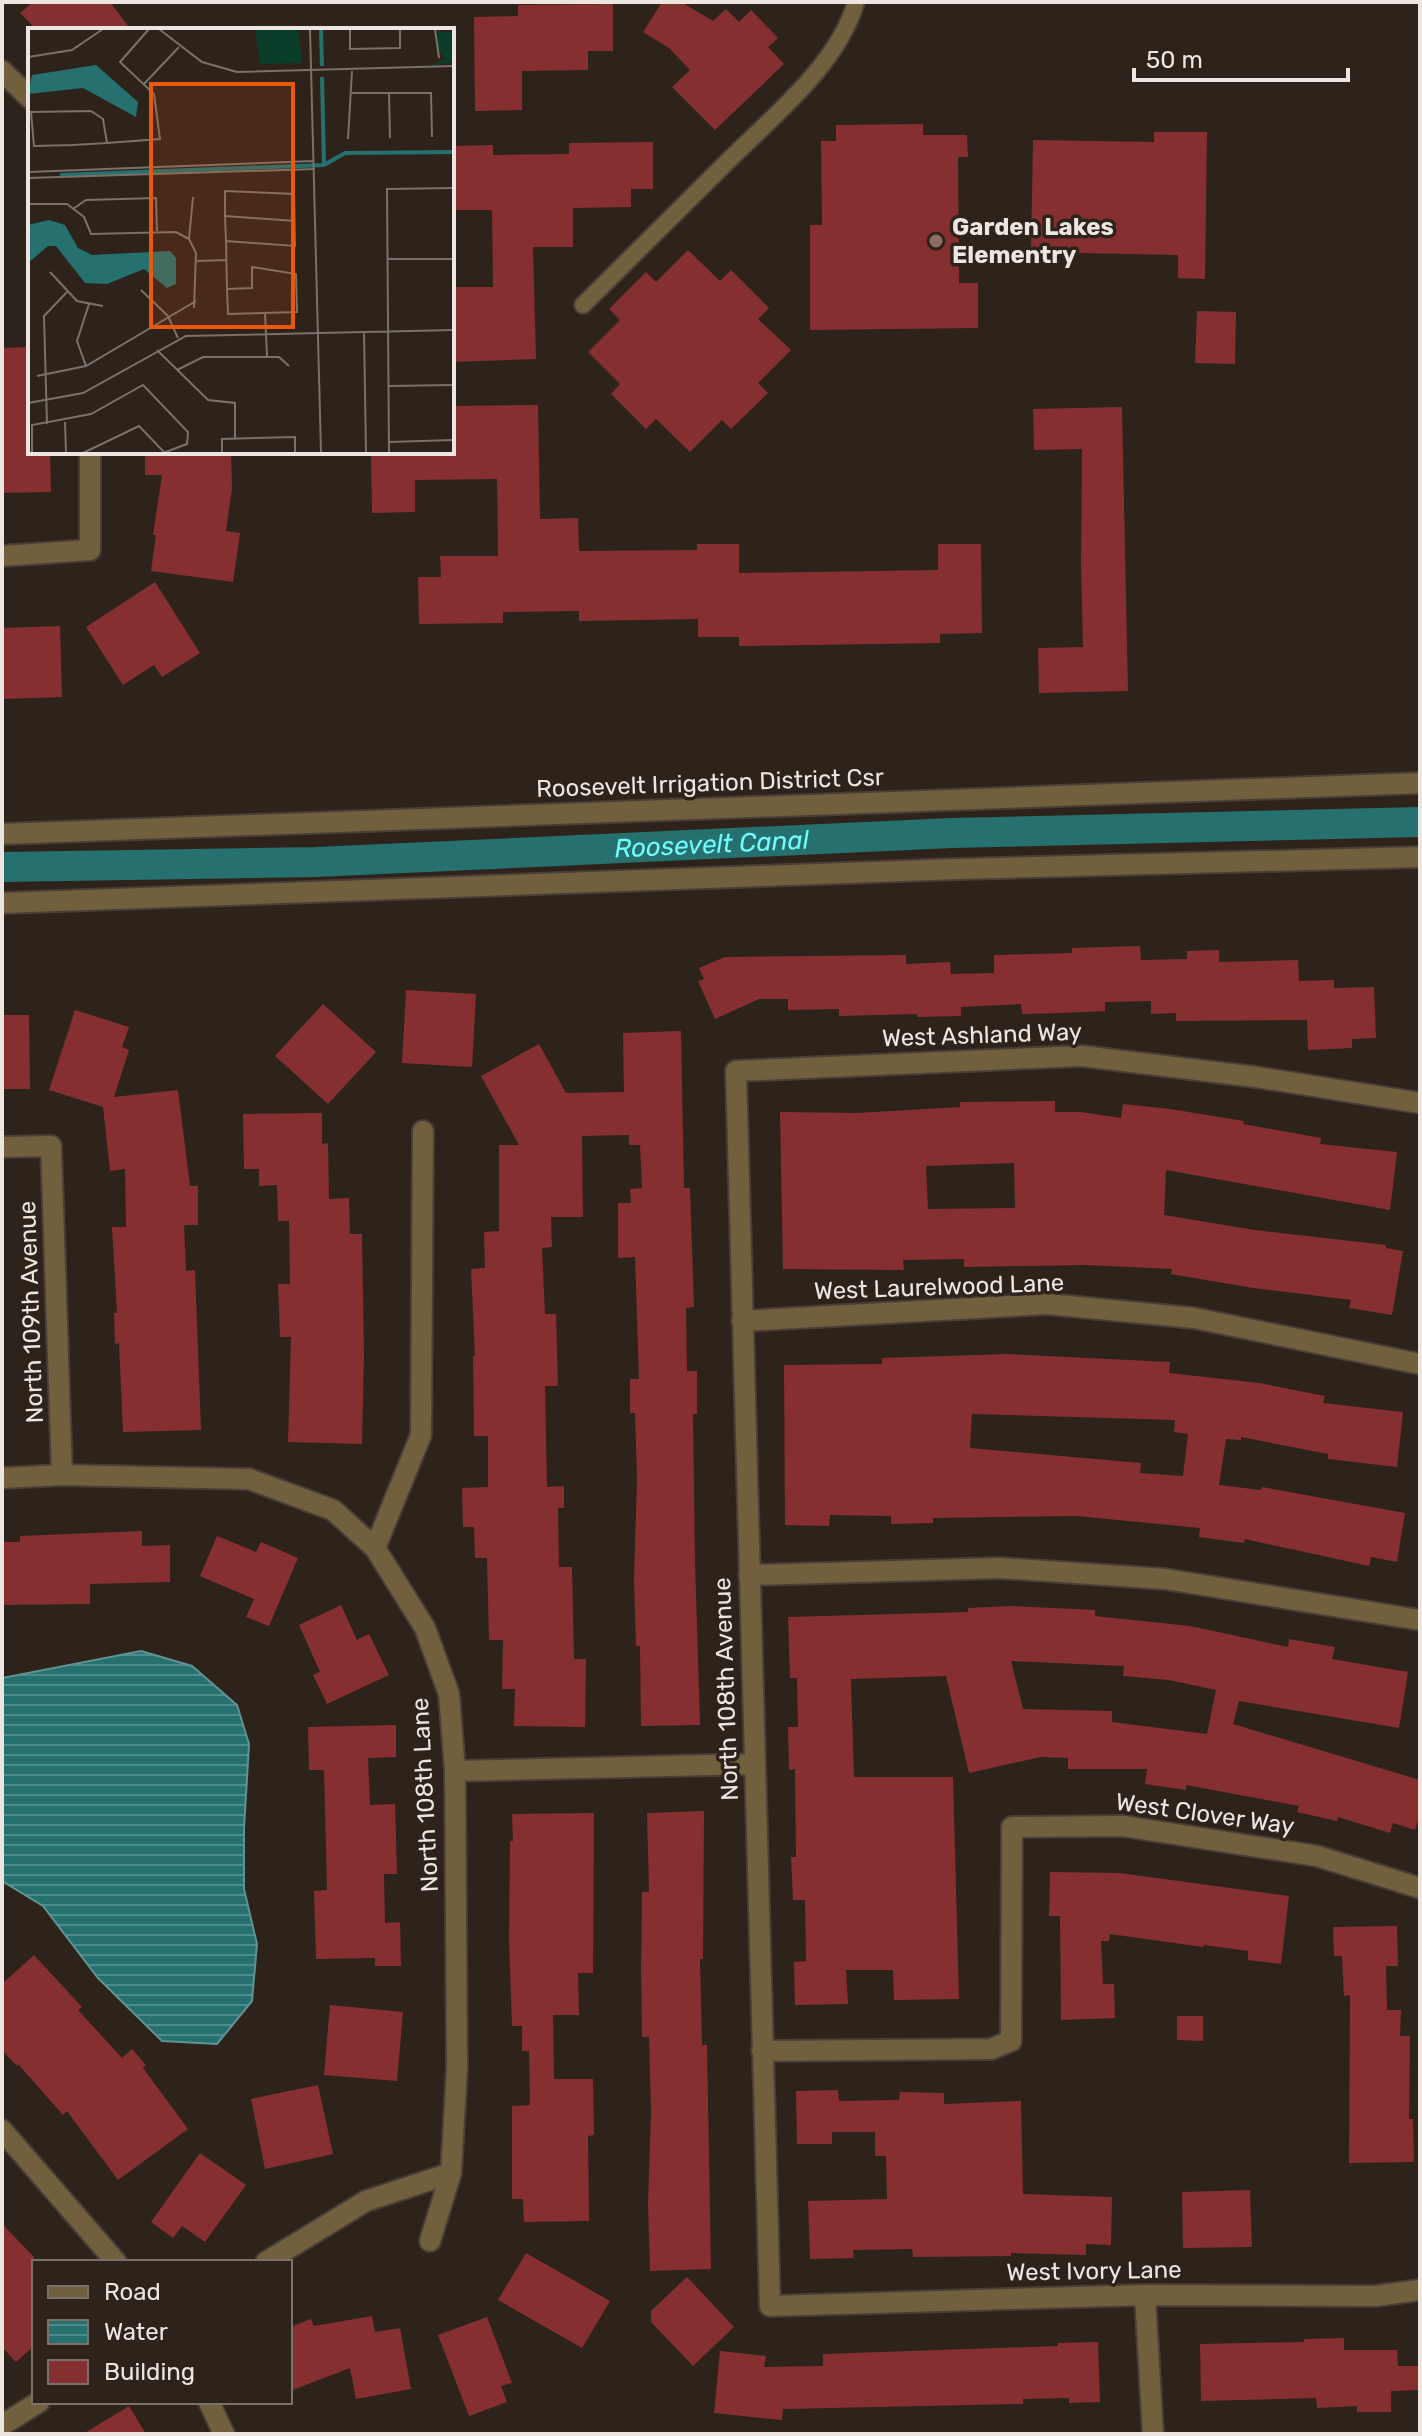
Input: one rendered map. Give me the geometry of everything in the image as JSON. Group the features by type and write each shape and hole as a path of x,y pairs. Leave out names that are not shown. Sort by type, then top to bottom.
{"street":[{"path":"2,71 28,96"},
{"path":"2,556 90,550 90,454"},
{"name":"Roosevelt Irrigation District Csr","path":"2,834 1420,783"},
{"path":"2,903 957,869 1420,857"},
{"name":"West Ashland Way","path":"736,1071 1082,1056 1256,1077 1420,1103"},
{"name":"North 108th Avenue","path":"736,1071 770,2306"},
{"path":"2,1478 62,1475 249,1479 333,1510 375,1548 421,1435 423,1131"},
{"name":"North 109th Avenue","path":"2,1147 51,1146 62,1475"},
{"name":"West Laurelwood Lane","path":"742,1321 1047,1304 1194,1318 1420,1364"},
{"name":"North 108th Lane","path":"375,1548 425,1628 449,1694 455,1771 457,2067 451,2173 430,2241"},
{"path":"749,1575 1015,1569 1165,1579 1420,1620"},
{"path":"455,1771 755,1764"},
{"name":"West Clover Way","path":"762,2051 991,2049 1011,2041 1012,1827 1123,1826 1317,1856 1420,1888"},
{"path":"2,2130 114,2260"},
{"path":"269,2260 366,2201 451,2173"},
{"name":"West Ivory Lane","path":"770,2306 1145,2295 1375,2296 1420,2290"},
{"path":"1145,2295 1153,2434"},
{"path":"2,2425 36,2404"},
{"path":"210,2404 224,2434"}],"lane":[{"path":"583,305 801,88 838,44 850,24 856,2"}],"water":[{"path":"141,1651 192,1666 237,1705 249,1744 244,1889 257,1944 252,2001 217,2044 162,2041 98,1978 43,1906 2,1881 2,1678"}],"building":[{"path":"33,2 110,2 130,28 35,28 20,13"},
{"path":"662,2 681,2 713,21 726,9 739,22 751,10 778,38 768,47 784,64 715,130 672,87 690,70 669,48 643,32"},
{"path":"613,4 613,51 588,51 588,70 522,71 522,110 475,111 474,17 518,16 518,5"},
{"path":"923,124 923,135 967,135 968,157 958,157 959,283 978,283 978,328 810,330 810,225 822,225 821,141 836,141 836,125"},
{"path":"1154,132 1207,132 1205,279 1178,278 1178,255 1031,252 1033,140 1154,142"},
{"path":"653,142 653,189 631,189 631,207 573,208 573,247 533,247 536,359 454,362 454,287 493,287 492,210 454,210 454,146 493,145 493,155 569,154 569,143"},
{"path":"688,250 720,281 731,270 769,308 758,319 791,350 758,383 768,393 731,429 722,420 690,452 656,419 646,429 611,394 620,384 588,352 620,320 609,309 646,272 656,282"},
{"path":"1197,311 1236,312 1235,364 1195,363"},
{"path":"28,347 28,454 50,454 51,492 2,493 2,348"},
{"path":"538,405 540,519 578,518 579,551 697,550 697,544 739,544 739,573 938,570 938,544 981,544 982,633 940,634 940,643 739,646 739,637 698,637 698,619 579,621 579,611 503,612 503,623 419,624 418,577 441,577 440,556 498,556 497,479 415,480 415,512 372,513 371,454 454,454 454,406"},
{"path":"1122,407 1128,691 1039,693 1038,648 1083,647 1082,449 1034,450 1033,409"},
{"path":"145,454 231,454 232,488 226,531 240,533 233,582 151,571 162,475 145,475"},
{"path":"155,582 200,653 162,677 154,665 123,685 86,627"},
{"path":"60,626 62,697 2,699 2,628"},
{"path":"1140,946 1141,960 1187,959 1187,951 1219,950 1219,962 1298,960 1299,981 1334,980 1334,988 1374,987 1376,1038 1352,1039 1352,1048 1308,1050 1307,1020 1176,1021 1176,1013 1151,1014 1151,1001 1105,1002 1105,1011 1064,1013 1022,1014 1021,1004 961,1007 961,1016 917,1017 917,1014 839,1016 839,1009 788,1010 788,999 759,999 715,1019 698,981 704,979 699,968 725,957 906,955 906,964 950,962 951,974 994,973 994,955 1072,953 1072,948"},
{"path":"406,990 476,994 472,1067 402,1063"},
{"path":"323,1004 376,1052 328,1104 275,1056"},
{"path":"75,1010 129,1027 122,1047 129,1050 114,1097 178,1090 190,1186 198,1186 198,1225 184,1225 186,1271 195,1270 201,1430 123,1432 119,1343 115,1344 114,1313 117,1313 112,1227 126,1227 125,1169 110,1171 103,1107 49,1090"},
{"path":"2,1015 29,1015 30,1089 2,1089"},
{"path":"681,1031 684,1188 690,1188 694,1307 686,1308 687,1371 697,1371 697,1414 693,1414 700,1725 641,1726 640,1646 636,1646 634,1579 635,1413 630,1413 630,1379 639,1379 635,1257 618,1258 618,1203 631,1203 630,1189 642,1188 640,1145 629,1145 629,1135 582,1136 583,1217 551,1217 552,1247 542,1248 545,1314 556,1314 558,1386 545,1386 547,1487 564,1486 564,1508 558,1508 559,1567 572,1567 574,1659 586,1659 585,1727 514,1726 515,1689 502,1689 503,1640 489,1640 487,1558 475,1558 474,1527 463,1527 462,1488 488,1487 488,1436 474,1436 475,1356 471,1269 485,1268 484,1232 499,1231 499,1145 519,1145 481,1076 539,1044 566,1093 624,1092 623,1033"},
{"path":"1055,1101 1055,1112 1121,1118 1123,1104 1170,1109 1321,1138 1320,1144 1397,1152 1390,1210 1166,1170 1164,1215 1255,1230 1386,1245 1386,1248 1403,1251 1392,1315 1349,1308 1351,1300 1171,1274 1172,1269 1085,1265 964,1267 964,1259 903,1260 904,1270 783,1269 780,1112 857,1113 960,1107 960,1102","holes":["1014,1163 1015,1208 928,1209 926,1166"]},
{"path":"322,1113 322,1144 328,1143 329,1199 349,1198 350,1234 362,1234 362,1444 288,1442 291,1337 280,1337 278,1284 290,1284 289,1221 278,1221 277,1185 259,1186 259,1169 244,1169 243,1114"},
{"path":"1008,1354 1170,1362 1169,1373 1259,1383 1325,1396 1323,1403 1403,1412 1397,1467 1328,1459 1328,1454 1241,1437 1241,1440 1226,1439 1219,1485 1261,1490 1262,1487 1405,1513 1397,1562 1371,1557 1369,1566 1245,1539 1244,1543 1199,1537 1200,1528 1077,1516 933,1518 933,1523 891,1524 891,1516 830,1515 829,1526 785,1525 784,1365 882,1364 882,1358","holes":["972,1414 1175,1420 1174,1432 1188,1434 1183,1476 1140,1473 1141,1463 970,1448"]},
{"path":"142,1531 142,1546 170,1545 170,1582 90,1584 90,1604 2,1605 2,1542 20,1542 20,1536"},
{"path":"217,1536 256,1552 261,1542 298,1558 269,1626 246,1617 254,1599 200,1576"},
{"path":"341,1605 357,1640 369,1634 389,1675 327,1704 313,1675 320,1672 299,1625"},
{"path":"1012,1606 1095,1610 1095,1616 1190,1626 1288,1647 1289,1639 1335,1647 1332,1659 1408,1672 1399,1728 1239,1701 1233,1724 1420,1780 1420,1814 1415,1830 1393,1823 1390,1833 1338,1817 1337,1821 1297,1812 1299,1806 1186,1785 1186,1790 1145,1784 1147,1769 1068,1769 1068,1758 1041,1757 969,1773 946,1676 851,1679 854,1777 953,1777 959,1999 894,2000 893,1970 846,1970 848,2004 795,2005 794,1962 806,1961 805,1900 793,1900 791,1857 796,1857 795,1769 789,1770 788,1727 798,1727 797,1678 790,1678 788,1617 968,1612 968,1608","holes":["1011,1661 1124,1666 1123,1676 1169,1680 1216,1690 1207,1734 1112,1722 1112,1711 1023,1709"]},
{"path":"396,1725 396,1757 368,1758 370,1805 395,1804 397,1874 384,1874 385,1923 400,1922 401,1966 375,1966 375,1958 316,1959 314,1891 327,1890 324,1770 309,1770 308,1727"},
{"path":"704,1811 703,1959 700,1959 702,2045 707,2045 711,2269 650,2271 649,2037 642,2037 641,1969 642,1892 649,1892 647,1813"},
{"path":"594,1813 593,1973 578,1973 579,2015 553,2015 554,2079 593,2079 594,2135 588,2136 589,2221 524,2222 523,2199 512,2199 512,2106 530,2105 529,2051 522,2051 522,2026 512,2026 509,1941 512,1814"},
{"path":"1050,1872 1120,1873 1289,1896 1281,1964 1248,1960 1248,1951 1110,1934 1109,1941 1101,1941 1103,1984 1114,1984 1115,2018 1061,2020 1060,1916 1049,1916"},
{"path":"1397,1926 1398,1966 1386,1966 1387,2010 1401,2010 1400,2036 1410,2036 1409,2119 1413,2119 1414,2162 1349,2163 1350,1995 1344,1996 1342,1956 1334,1956 1333,1927"},
{"path":"34,1955 82,2007 78,2010 122,2058 132,2049 188,2129 118,2180 67,2111 63,2115 2,2050 2,1984"},
{"path":"330,2005 403,2012 397,2081 324,2075"},
{"path":"1177,2016 1203,2016 1203,2041 1177,2040"},
{"path":"318,2085 333,2154 265,2169 251,2099"},
{"path":"838,2090 839,2101 899,2100 900,2092 944,2093 944,2104 1021,2101 1023,2194 1112,2197 1111,2245 1086,2244 1086,2255 1011,2253 1011,2256 913,2257 912,2249 853,2250 854,2258 810,2259 808,2201 887,2199 886,2156 875,2156 875,2132 832,2132 832,2144 797,2144 796,2091"},
{"path":"200,2153 246,2185 205,2242 182,2226 173,2238 151,2222"},
{"path":"1250,2190 1252,2247 1183,2248 1182,2192"},
{"path":"2,2224 34,2260 32,2348 16,2362 2,2347"},
{"path":"526,2253 610,2301 582,2348 498,2300"},
{"path":"687,2277 734,2327 693,2366 651,2322 651,2311"},
{"path":"372,2316 375,2332 400,2328 411,2389 356,2399 350,2368 292,2390 292,2326 311,2319 314,2326"},
{"path":"487,2317 512,2383 501,2386 507,2402 469,2416 438,2335"},
{"path":"1344,2338 1344,2350 1397,2350 1398,2366 1420,2366 1420,2390 1391,2391 1391,2412 1357,2412 1357,2406 1317,2408 1316,2398 1201,2401 1200,2344"},
{"path":"1098,2342 1100,2402 1069,2403 1069,2398 1023,2399 1023,2404 783,2409 782,2420 714,2413 720,2351 766,2356 764,2367 823,2366 823,2354"},
{"path":"129,2406 146,2434 83,2434"}],"waterway":[{"name":"Roosevelt Canal","path":"2,867 316,862 952,833 1420,822"}],"place":[{"name":"Garden Lakes Elementry","path":"936,241"}]}
